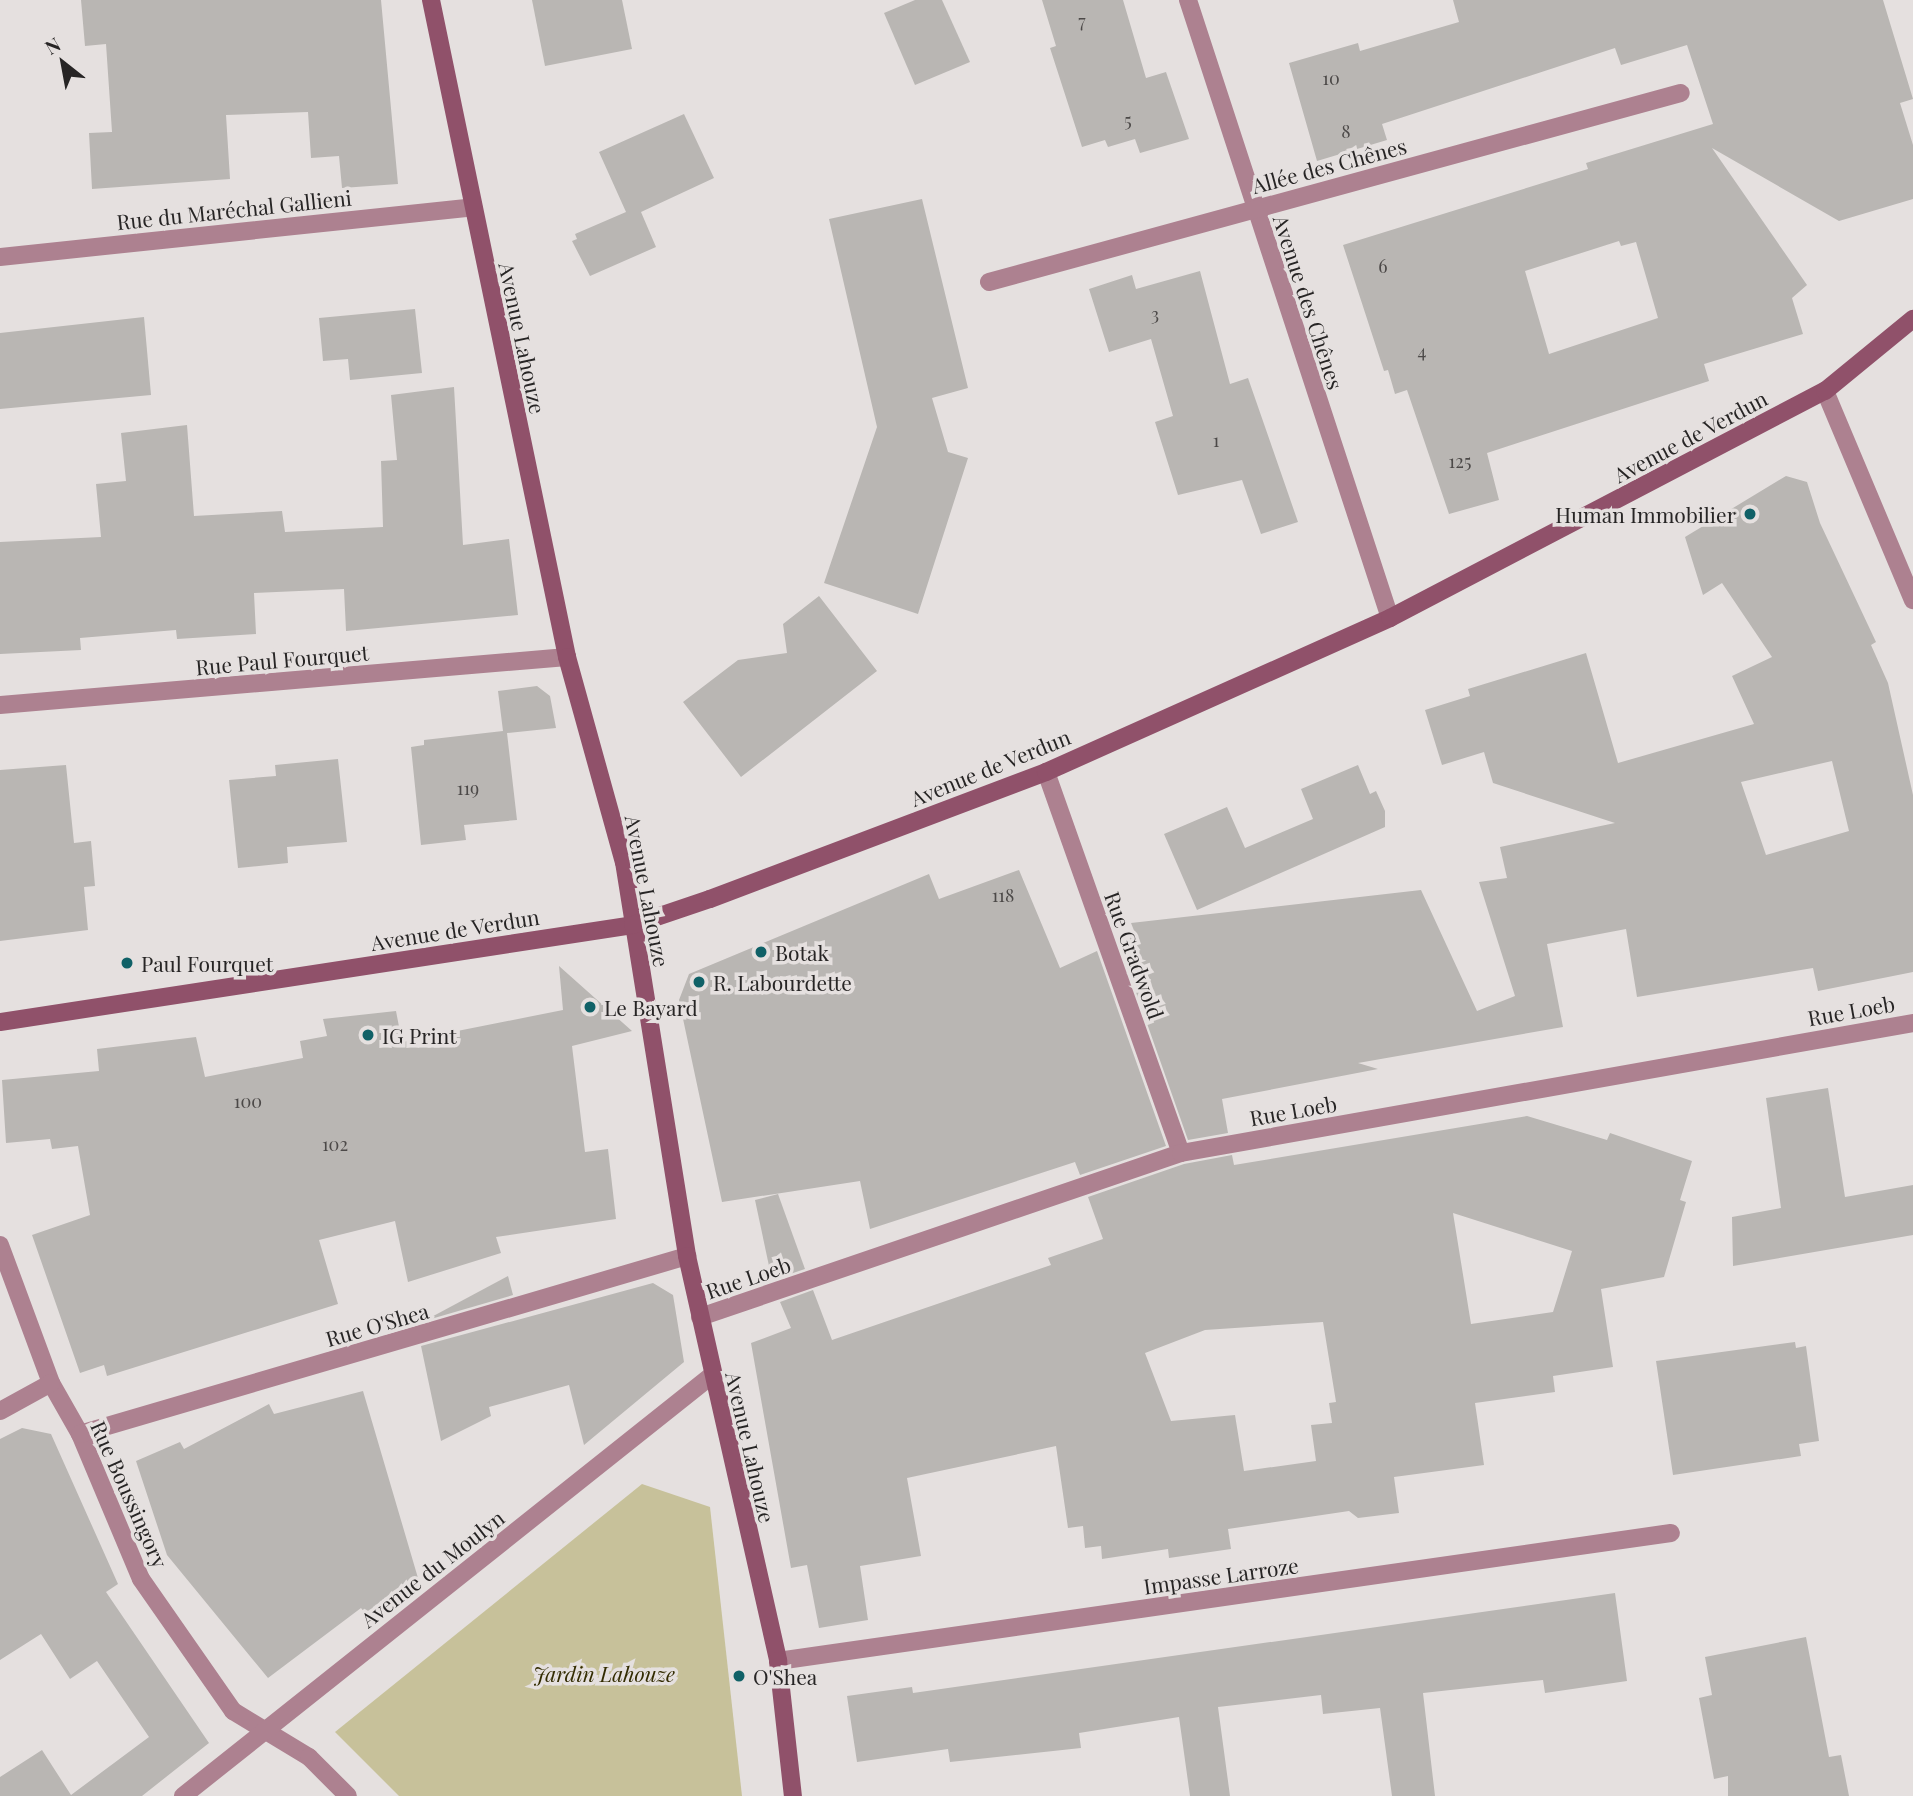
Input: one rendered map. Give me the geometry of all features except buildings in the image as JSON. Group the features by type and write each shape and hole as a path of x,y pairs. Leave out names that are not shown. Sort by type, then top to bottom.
{"main road":[{"name":"Avenue Lahouze","path":"430,0 567,657 624,862 687,1256 711,1376 778,1661 793,1796"},
{"name":"Avenue de Verdun","path":"0,1022 633,925 1046,772 1390,618 1825,391 1913,319"}],"street":[{"name":"Avenue des Chênes","path":"1188,0 1254,209 1390,618"},
{"name":"Allée des Chênes","path":"989,282 1681,93"},
{"name":"Rue du Maréchal Gallieni","path":"0,257 473,207"},
{"path":"1825,391 1913,600"},
{"name":"Rue Paul Fourquet","path":"0,705 567,657"},
{"name":"Rue Gradwold","path":"1046,772 1181,1153"},
{"name":"Rue Loeb","path":"700,1317 1181,1153 1913,1023"},
{"name":"Rue Boussingory","path":"0,1245 51,1383 79,1434 141,1579 233,1711 309,1757 348,1796"},
{"name":"Rue O'Shea","path":"79,1434 687,1256"},
{"name":"Avenue du Moulyn","path":"183,1796 711,1376"},
{"path":"0,1411 51,1383"},
{"name":"Impasse Larroze","path":"778,1661 1671,1533"}],"green space":[{"name":"Jardin Lahouze","path":"642,1484 710,1507 742,1796 399,1796 335,1732"}],"place":[{"name":"Human Immobilier","path":"1750,514"},
{"name":"Botak","path":"761,952"},
{"name":"Paul Fourquet","path":"127,963"},
{"name":"R. Labourdette","path":"699,982"},
{"name":"Le Bayard","path":"590,1007"},
{"name":"IG Print","path":"368,1035"},
{"name":"O'Shea","path":"739,1676"}]}
